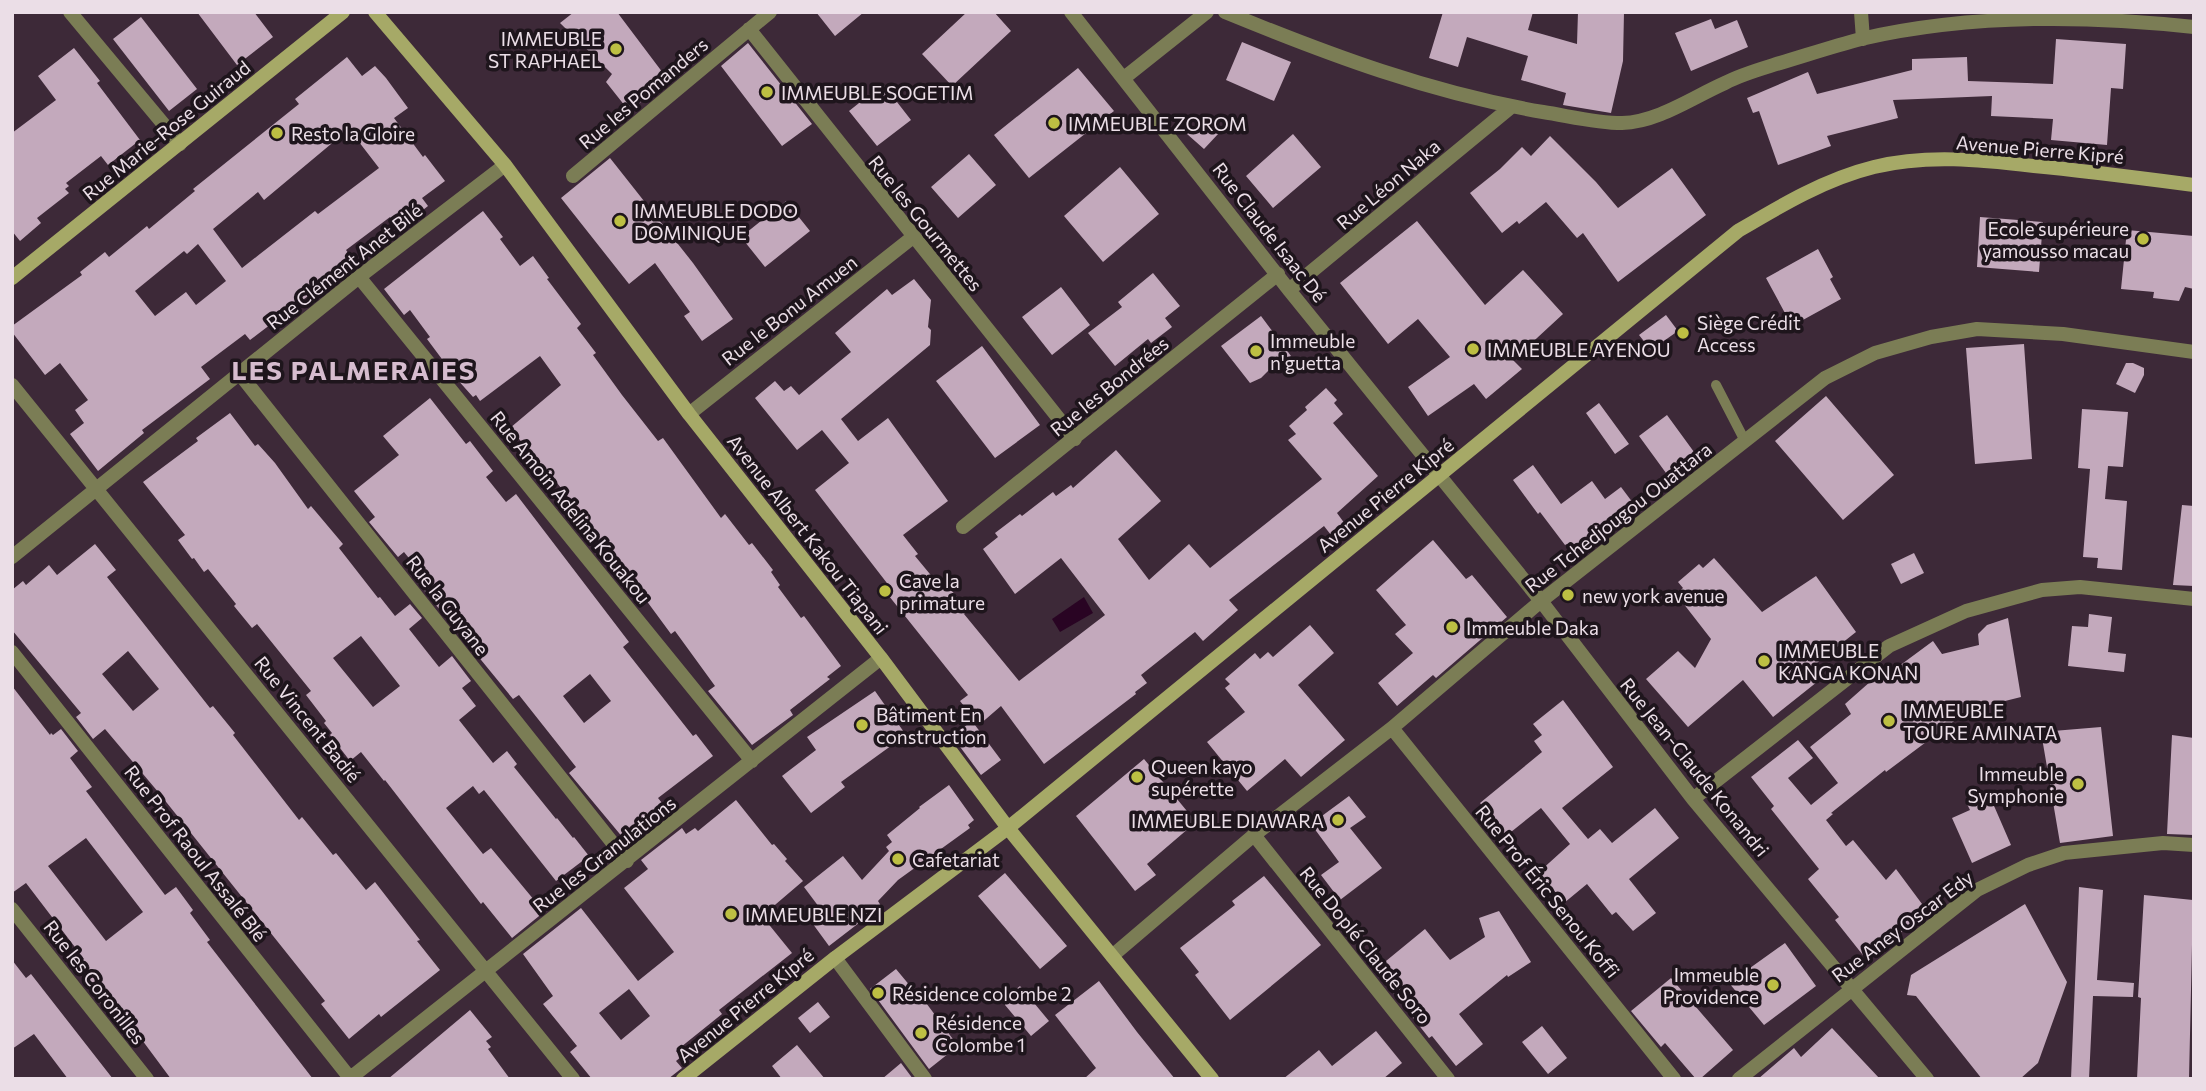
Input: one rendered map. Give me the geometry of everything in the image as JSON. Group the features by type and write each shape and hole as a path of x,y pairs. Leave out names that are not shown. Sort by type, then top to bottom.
{"street":[{"path":"70,12 180,144"},
{"name":"Rue Marie-Rose Guiraud","path":"12,278 343,12"},
{"name":"Avenue Albert Kakou Tiapani","path":"375,12 505,165 689,414 881,658 1008,828 1212,1079"},
{"name":"Rue les Pomanders","path":"573,176 770,12"},
{"name":"Rue Claude Isaac Dé","path":"1071,12 1289,290 1440,475"},
{"path":"1124,78 1207,12"},
{"path":"1225,12 1395,77 1511,107 1623,123 1644,120 1749,73 1863,39 1936,27 2011,19 2062,19 2194,27"},
{"path":"1861,12 1863,39"},
{"name":"Rue les Gourmettes","path":"748,29 1075,439"},
{"name":"Rue Léon Naka","path":"1289,290 1511,107"},
{"name":"Avenue Pierre Kipré","path":"683,1079 835,958 1008,828 1738,232 1783,204 1873,167 1917,160 1970,159 2194,185"},
{"name":"Rue Clément Anet Bilé","path":"12,557 359,277 505,165"},
{"name":"Rue le Bonu Amuen","path":"689,414 913,237"},
{"name":"Rue les Bondrées","path":"963,527 1278,274"},
{"name":"Rue Amoin Adelina Kouakou","path":"359,277 752,761"},
{"name":"Rue Tchedjougou Ouattara","path":"1112,956 1254,835 1392,728 1541,601 1825,378 1875,354 1931,337 1977,329 2074,335 2194,352"},
{"name":"Rue la Guyane","path":"239,373 627,861"},
{"name":"Rue Vincent Badié","path":"12,385 573,1079"},
{"name":"Rue Jean-Claude Konandri","path":"1440,475 1693,799 1927,1079"},
{"path":"1693,799 1889,646 1966,611 2042,590 2080,587 2194,599"},
{"name":"Rue Prof Raoul Assalé Blé","path":"12,652 350,1079"},
{"name":"Rue les Granulations","path":"350,1079 881,658"},
{"name":"Rue Prof Éric Senou Koffi","path":"1392,728 1674,1079"},
{"name":"Rue Doplé Claude Soro","path":"1254,835 1448,1079"},
{"name":"Rue Aney Oscar Edy","path":"1739,1079 1977,890 2028,865 2076,851 2163,843 2194,845"},
{"name":"Rue les Coronilles","path":"12,909 147,1079"},
{"path":"835,958 925,1079"}],"lane":[{"path":"1716,384 1745,441"}],"shaded area":[{"path":"1084,597 1093,613 1060,632 1052,619"}],"building":[{"path":"197,12 254,12 273,37 237,65"},
{"name":"IMMEUBLE ST RAPHAEL","path":"574,12 617,12 669,81 629,111 606,82 612,74 560,23"},
{"path":"816,12 864,12 835,36"},
{"path":"967,12 994,12 1011,31 952,86 922,54"},
{"path":"1443,12 1533,12 1528,30 1577,44 1578,12 1624,12 1623,61 1611,113 1563,105 1566,93 1521,80 1528,56 1467,37 1458,67 1429,58"},
{"path":"141,17 197,89 169,111 113,39"},
{"path":"1711,19 1715,29 1737,20 1748,47 1691,71 1675,33"},
{"path":"2056,39 2126,44 2123,89 2111,88 2107,145 2051,140 2053,119 1991,116 1992,96 1893,100 1898,118 1827,136 1831,146 1778,165 1759,111 1753,113 1747,98 1808,72 1817,94 1912,70 1912,59 1967,57 1968,81 2053,84"},
{"path":"1242,42 1291,62 1274,101 1226,80"},
{"name":"IMMEUBLE SOGETIM","path":"748,43 812,124 782,146 721,66"},
{"path":"74,48 140,140 108,165 101,156 66,183 69,186 65,189 69,193 37,218 41,223 20,241 12,231 12,133 56,100 38,76"},
{"path":"347,57 362,76 375,66 408,108 394,118 445,181 422,198 428,206 399,229 390,217 346,250 354,261 250,340 245,334 201,367 210,379 142,430 144,433 98,471 70,434 84,423 75,410 88,400 60,363 45,375 12,332 12,326 82,275 80,272 105,252 109,257 147,226 149,229 195,191 193,189 299,104 295,99","holes":["349,129 379,168 318,214 315,211 242,268 213,229 258,192 264,200","198,244 226,281 196,305 186,292 155,316 135,291 184,251 187,254"]},
{"name":"IMMEUBLE ZOROM","path":"1078,68 1114,111 1029,178 994,135"},
{"path":"883,84 911,120 877,146 849,111"},
{"path":"1202,118 1219,133 1204,149 1187,134"},
{"path":"1293,134 1321,167 1273,208 1246,176"},
{"path":"1550,136 1618,208 1672,168 1706,215 1618,282 1583,233 1577,238 1546,202 1519,224 1517,221 1502,233 1470,193 1522,147 1531,156"},
{"path":"969,154 996,185 958,218 931,187"},
{"name":"IMMEUBLE DODO DOMINIQUE","path":"610,158 693,263 733,319 702,341 684,316 690,312 655,263 629,284 561,198"},
{"path":"1120,167 1159,214 1103,262 1064,216"},
{"path":"786,201 810,231 765,267 741,237"},
{"path":"483,211 520,266 533,256 581,324 577,328 622,395 658,441 663,438 721,518 725,514 749,545 752,543 773,570 771,572 780,585 778,587 801,618 804,616 841,666 827,677 830,679 790,710 793,715 752,745 708,691 715,686 675,631 671,634 554,479 551,481 510,428 561,385 540,356 480,401 456,378 427,339 430,337 410,310 404,315 384,289"},
{"path":"1980,217 2043,222 2039,272 1977,267"},
{"path":"1417,221 1485,305 1523,270 1563,314 1513,360 1522,369 1486,399 1474,384 1428,416 1408,387 1450,357 1418,319 1388,344 1340,283"},
{"path":"2127,230 2194,236 2194,289 2185,287 2179,301 2153,298 2154,292 2121,289"},
{"path":"1818,249 1841,299 1792,326 1766,278"},
{"path":"1153,273 1180,306 1165,318 1172,327 1151,343 1148,339 1115,366 1088,333 1122,307 1118,302"},
{"path":"914,279 931,300 928,327 931,330 930,345 841,419 858,441 888,418 948,501 903,535 918,554 915,556 939,585 944,581 968,611 964,614 1019,681 1105,615 1061,558 1015,594 983,549 998,537 995,533 1020,514 1022,516 1053,492 1056,496 1071,485 1073,488 1116,450 1161,501 1118,539 1149,580 1189,544 1210,568 1322,479 1288,440 1296,434 1289,426 1326,388 1337,400 1334,403 1343,414 1333,423 1378,476 1337,513 1345,524 1331,535 1324,526 1229,600 1238,610 1203,641 1195,632 1141,675 1147,683 1135,692 1136,694 1044,764 1001,706 979,725 960,701 968,695 885,591 890,587 815,490 849,463 822,430 797,450 755,398 775,381 784,391 791,386 799,395 851,352 835,333 887,289 892,295"},
{"path":"1061,287 1090,325 1052,355 1022,317"},
{"path":"1666,315 1678,331 1651,350 1639,335"},
{"name":"Immeuble n'guetta","path":"1261,316 1291,356 1250,383 1221,346"},
{"path":"2024,344 2032,459 1975,464 1966,348"},
{"path":"982,346 1040,425 995,458 936,381"},
{"path":"2126,363 2144,368 2144,375 2135,393 2116,384"},
{"path":"1826,396 1894,475 1843,520 1775,441"},
{"path":"430,398 466,444 470,441 493,471 486,477 506,502 516,494 629,642 623,647 693,736 696,734 713,756 658,798 670,813 629,845 569,773 576,767 519,695 513,699 418,583 425,578 404,552 398,557 369,522 375,517 354,491 399,455 383,436","holes":["590,674 611,701 584,723 563,696"]},
{"path":"1599,403 1629,444 1615,454 1586,413"},
{"path":"2082,409 2128,412 2123,467 2108,466 2105,499 2127,501 2122,570 2097,568 2098,558 2083,557 2090,469 2078,468"},
{"path":"230,413 255,446 258,444 275,463 308,509 311,506 343,544 339,548 378,598 380,597 395,616 410,604 422,618 409,629 439,667 452,656 471,681 462,688 476,706 459,720 493,763 507,751 517,764 514,767 589,856 556,881 484,790 479,794 473,786 446,808 483,854 491,848 544,912 512,938 483,902 481,904 361,752 350,761 330,735 332,733 324,723 326,721 306,695 311,691 257,624 252,628 208,569 204,572 178,540 185,535 143,482 198,441 196,438","holes":["361,636 400,686 373,707 333,658"]},
{"path":"1667,415 1694,452 1666,473 1639,436"},
{"path":"1533,465 1561,504 1592,481 1605,499 1621,487 1633,503 1617,515 1619,518 1573,552 1540,512 1538,514 1513,480"},
{"path":"2182,505 2194,506 2194,586 2173,585"},
{"path":"1433,540 1466,579 1472,575 1507,617 1436,678 1433,675 1397,706 1378,683 1413,653 1395,634 1406,625 1376,590"},
{"path":"95,544 116,570 107,577 210,708 213,706 235,733 233,735 299,820 302,817 366,890 375,882 440,970 349,1039 321,1004 325,1001 159,793 105,729 93,739 76,717 81,713 12,630 12,590 23,581 26,585 49,565 57,575","holes":["128,651 159,689 133,711 102,674"]},
{"path":"1914,553 1924,573 1901,584 1891,564"},
{"path":"1714,558 1762,612 1816,576 1856,632 1808,670 1817,682 1773,717 1743,680 1688,727 1646,679 1678,651 1695,668 1711,639 1676,594 1683,588 1678,582 1699,564 1703,568"},
{"path":"2089,614 2112,617 2108,652 2126,654 2124,672 2068,666 2072,626 2088,627"},
{"path":"2008,618 2021,697 1969,710 1886,772 1885,770 1831,813 1833,814 1826,820 1846,846 1853,840 1886,880 1896,869 1928,912 1866,959 1835,920 1839,917 1808,879 1819,869 1771,809 1774,806 1751,777 1798,740 1813,758 1788,778 1811,805 1838,783 1810,747 1851,714 1845,704 1888,666 1891,672 1933,641 1942,654 1979,645 1978,634 1987,625"},
{"path":"1310,625 1334,653 1298,685 1345,740 1301,777 1285,759 1247,791 1207,742 1245,712 1225,688 1230,684 1225,679 1255,653 1260,659 1268,652 1273,657"},
{"path":"12,686 50,735 61,729 78,751 70,758 92,787 86,791 165,895 176,887 193,910 190,913 210,940 207,942 313,1079 171,1079 125,1017 116,1024 93,993 97,990 77,964 84,959 26,883 12,893","holes":["86,838 143,912 106,941 48,866"]},
{"name":"Bâtiment En construction","path":"875,691 906,735 841,782 845,787 811,813 782,776 816,750 807,737"},
{"path":"1563,700 1613,767 1562,808 1588,839 1600,829 1612,843 1655,808 1679,838 1629,879 1656,913 1633,931 1616,912 1612,915 1587,884 1564,903 1539,872 1570,844 1541,808 1506,836 1480,803 1542,752 1534,741 1542,735 1533,724"},
{"path":"972,721 1001,760 981,775 952,736"},
{"name":"Immeuble Symphonie","path":"2101,727 2113,836 2060,843 2041,732"},
{"path":"2172,735 2194,738 2194,835 2167,834"},
{"path":"1144,759 1196,822 1147,864 1156,875 1135,891 1076,816"},
{"path":"949,785 974,820 968,825 970,828 898,880 878,901 881,906 829,946 810,920 822,911 804,887 843,856 862,880 889,851 886,847 892,842 887,835"},
{"path":"1988,792 2011,845 1972,863 1952,818 1970,810 1966,802"},
{"path":"1349,796 1366,817 1350,828 1382,868 1340,900 1321,875 1339,862 1311,824"},
{"path":"736,800 772,845 787,859 785,861 803,881 762,916 792,953 719,1010 722,1014 676,1051 681,1057 676,1061 682,1068 668,1079 592,1079 570,1052 577,1046 543,1004 553,996 523,954 581,908 638,981 674,952 624,888 648,869 641,860 682,828 686,834 695,828 698,831","holes":["629,989 650,1016 621,1040 599,1013"]},
{"path":"1005,873 1067,946 1040,969 978,896"},
{"path":"1264,876 1321,945 1230,1020 1195,975 1199,972 1180,948 1235,905 1232,901"},
{"path":"2079,887 2103,890 2097,980 2134,983 2133,997 2093,996 2089,1079 2071,1079"},
{"path":"2144,895 2193,900 2189,1079 2137,1079 2141,998 2138,997"},
{"path":"2025,904 2067,982 2038,1063 2020,1079 1982,1079 1916,996 1907,995 1911,975"},
{"path":"1499,911 1531,962 1508,977 1507,975 1459,1014 1483,1044 1456,1066 1432,1036 1429,1038 1375,970 1425,929 1450,960 1485,937 1479,918"},
{"name":"Immeuble Providence","path":"1785,943 1816,986 1764,1025 1729,983"},
{"path":"12,960 26,978 31,974 113,1079 68,1079 34,1034 12,1049"},
{"name":"Résidence Colombe 1","path":"896,969 916,993 918,992 958,1046 929,1069 870,989"},
{"path":"1671,978 1733,1050 1700,1079 1696,1079 1665,1043 1661,1047 1631,1011"},
{"path":"1099,981 1175,1079 1084,1079 1096,1068 1055,1015"},
{"path":"1020,986 1049,1021 1031,1036 1005,1005 1005,998"},
{"path":"818,1002 830,1017 810,1033 798,1018"},
{"path":"470,1010 492,1037 486,1041 491,1047 488,1049 510,1079 388,1079"},
{"path":"1542,1026 1567,1058 1548,1074 1522,1042"},
{"path":"1832,1028 1880,1079 1758,1079 1794,1048 1801,1057"},
{"path":"1376,1031 1402,1063 1383,1079 1283,1079 1319,1050 1332,1066"},
{"path":"797,1045 825,1079 782,1079 772,1066"},
{"path":"901,1063 913,1079 882,1079"}],"place":[{"name":"IMMEUBLE ST RAPHAEL","path":"616,49"},
{"name":"IMMEUBLE SOGETIM","path":"767,92"},
{"name":"IMMEUBLE ZOROM","path":"1054,123"},
{"name":"Resto la Gloire","path":"277,133"},
{"name":"IMMEUBLE DODO DOMINIQUE","path":"620,221"},
{"name":"Ecole supérieure yamousso macau","path":"2143,239"},
{"name":"Siège Crédit Access","path":"1683,333"},
{"name":"IMMEUBLE AYENOU","path":"1473,349"},
{"name":"Immeuble n'guetta","path":"1256,351"},
{"name":"Cave la primature","path":"885,591"},
{"name":"new york avenue","path":"1568,595"},
{"name":"Immeuble Daka","path":"1452,627"},
{"name":"IMMEUBLE KANGA KONAN","path":"1764,661"},
{"name":"IMMEUBLE TOURE AMINATA","path":"1889,721"},
{"name":"Bâtiment En construction","path":"862,725"},
{"name":"Queen kayo supérette","path":"1137,777"},
{"name":"Immeuble Symphonie","path":"2078,784"},
{"name":"IMMEUBLE DIAWARA","path":"1338,820"},
{"name":"Cafetariat","path":"898,859"},
{"name":"IMMEUBLE NZI","path":"731,914"},
{"name":"Immeuble Providence","path":"1773,985"},
{"name":"Résidence colombe 2","path":"878,993"},
{"name":"Résidence Colombe 1","path":"921,1033"}],"district":[{"name":"LES PALMERAIES","path":"354,369"}]}
